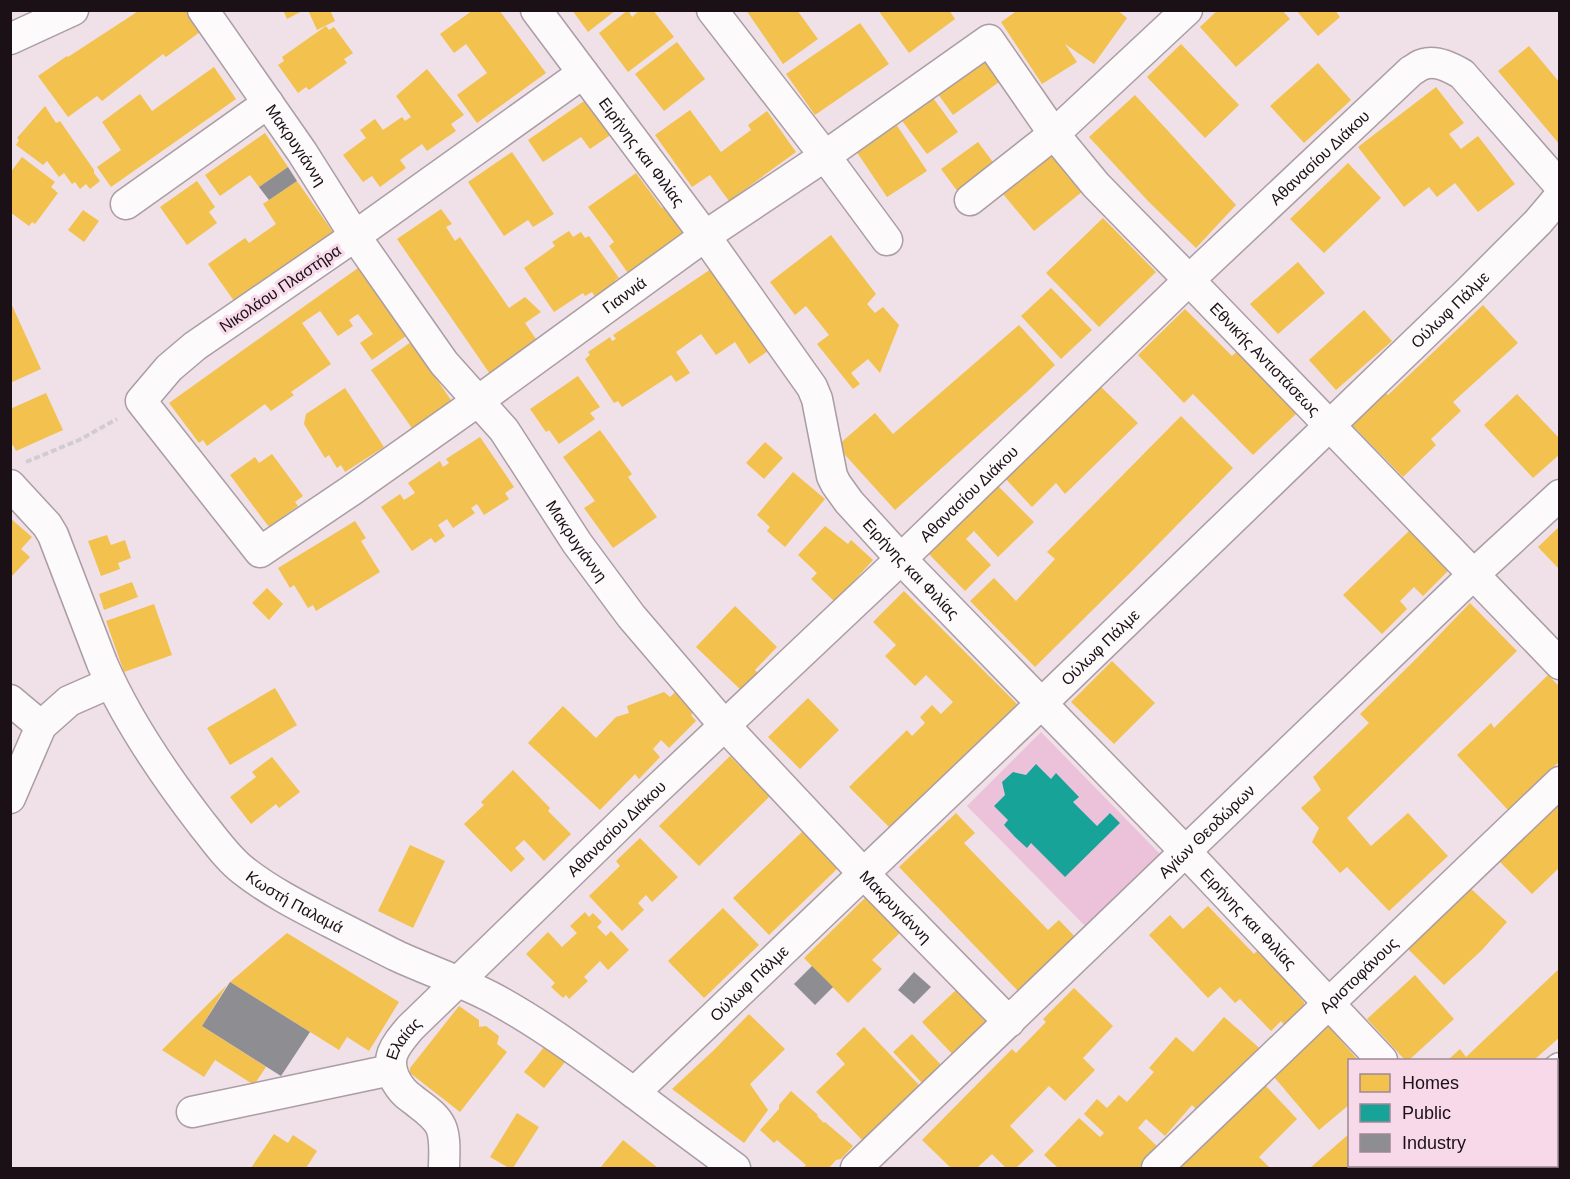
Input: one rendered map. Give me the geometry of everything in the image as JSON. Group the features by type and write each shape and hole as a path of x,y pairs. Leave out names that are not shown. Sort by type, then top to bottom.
{"street":[{"path":"10,39 73,10"},
{"name":"Μακρυγιάννη","path":"203,10 302,152 355,236 444,363 504,430 576,543 602,579 669,663 724,726 863,873 1009,1022"},
{"name":"Ειρήνης και Φιλίας","path":"536,10 705,236 812,387 817,399 832,476 849,502 901,559 1185,851 1381,1059"},
{"path":"712,10 887,240"},
{"path":"970,200 1054,134 1187,10"},
{"name":"Γιαννιά","path":"144,404 260,552 478,401 705,236 825,156 989,40"},
{"name":"Εθνικής Αντιστάσεως","path":"989,40 1054,134 1096,185 1560,664"},
{"name":"Αθανασίου Διάκου","path":"460,981 635,810 1411,71 1424,64 1432,63 1452,68 1462,74 1560,186"},
{"name":"Νικολάου Πλαστήρα","path":"144,404 141,401 155,383 195,346 355,236 583,73"},
{"path":"126,204 268,103"},
{"name":"Ούλωφ Πάλμε","path":"634,1093 1329,425 1538,222 1560,196"},
{"name":"Κωστή Παλαμά","path":"15,475 53,535 110,682 149,749 176,788 210,834 242,870 310,912 396,955 485,993 545,1029 735,1168"},
{"name":"Αγίων Θεοδώρων","path":"856,1168 1473,575 1560,495"},
{"path":"11,796 41,726 69,701 110,682"},
{"path":"10,700 41,726"},
{"name":"Αριστοφάνους","path":"1157,1168 1560,782"},
{"name":"Ελαίας","path":"444,1168 443,1135 440,1125 428,1111 402,1091 391,1070 390,1061 410,1028 460,981"},
{"path":"192,1112 391,1070"}],"path":[{"path":"15,475 144,404"}],"shaded area":[{"path":"1041,732 1162,856 1088,929 967,806"}],"building: Homes":[{"path":"140,10 185,10 200,32 166,57 163,54 102,101 97,96 68,117 38,76"},
{"path":"283,10 304,10 287,19"},
{"path":"308,10 330,10 335,21 317,30"},
{"path":"473,10 499,10 546,73 477,123 457,95 487,73 466,44 454,53 440,34"},
{"path":"572,10 616,10 588,32"},
{"path":"628,10 632,17 640,10 653,10 674,37 628,72 599,33"},
{"path":"746,10 797,10 818,39 783,64"},
{"path":"878,10 949,10 955,19 909,53"},
{"path":"1018,10 1117,10 1127,18 1094,64 1065,44 1077,62 1042,84 1001,22"},
{"path":"1218,10 1282,10 1290,19 1236,67 1200,27"},
{"path":"1296,10 1335,10 1340,17 1318,36"},
{"path":"860,23 889,64 815,115 786,74"},
{"path":"326,26 329,30 334,27 353,53 344,59 347,63 309,90 306,87 298,93 278,65 284,61 282,57"},
{"path":"677,42 705,79 664,111 635,74"},
{"path":"1181,44 1239,105 1205,138 1147,77"},
{"path":"1529,46 1560,83 1560,145 1498,71"},
{"path":"982,52 1002,80 953,115 933,87"},
{"path":"1318,63 1351,100 1304,143 1270,106"},
{"path":"214,67 236,99 111,187 97,167 121,150 102,122 140,94 152,111"},
{"path":"427,69 464,115 451,124 456,131 427,151 422,144 400,160 406,168 380,187 372,176 363,182 343,155 366,138 360,130 375,119 383,130 402,117 405,121 411,117 396,96"},
{"path":"1436,87 1464,123 1449,134 1461,149 1478,136 1515,184 1478,212 1455,183 1437,197 1429,187 1404,207 1358,147"},
{"path":"928,91 958,132 927,154 897,114"},
{"path":"1135,95 1236,205 1196,248 1148,201 1089,137"},
{"path":"587,99 612,134 590,149 581,137 543,162 528,140"},
{"path":"45,106 56,123 60,121 100,181 90,189 86,184 80,189 75,182 72,184 64,173 59,177 47,161 43,165 16,145 19,140 17,138"},
{"path":"690,110 721,152 751,130 748,125 767,111 796,152 729,201 710,175 692,187 655,135"},
{"path":"894,121 927,171 887,197 854,148"},
{"path":"265,133 288,167 259,187 250,175 220,196 205,175"},
{"path":"978,142 995,165 958,192 941,169"},
{"path":"1047,147 1083,191 1034,231 998,188"},
{"path":"512,152 554,214 533,227 528,220 504,236 468,182"},
{"path":"22,157 55,182 51,187 58,193 35,224 32,222 29,226 10,212 10,173"},
{"path":"1348,163 1381,198 1324,253 1290,219"},
{"path":"636,173 662,208 665,205 687,235 630,276 609,246 614,242 588,207"},
{"path":"197,181 215,207 209,212 217,223 187,245 160,207"},
{"path":"297,181 333,232 234,301 208,264 245,238 249,243 276,224 263,204"},
{"path":"441,209 452,224 446,227 455,241 460,237 509,308 525,297 541,312 525,323 538,342 490,374 397,239"},
{"path":"83,210 99,221 84,242 68,230"},
{"path":"1103,218 1156,272 1099,327 1046,273"},
{"path":"569,231 573,237 581,232 585,238 589,236 619,278 615,280 617,283 596,298 592,292 585,296 583,293 554,312 524,268 555,246 552,242"},
{"path":"831,235 876,294 867,304 875,313 883,307 899,325 880,373 868,359 851,373 860,384 853,389 817,344 829,335 806,306 795,315 770,282"},
{"path":"1298,262 1325,293 1278,334 1250,304"},
{"path":"358,268 406,336 372,360 360,343 373,334 358,314 349,320 353,326 338,336 320,311 302,323 331,364 291,392 294,395 271,411 265,404 207,446 203,440 199,443 169,403"},
{"path":"711,269 768,351 749,364 735,342 716,355 701,334 676,352 690,373 676,382 671,375 622,407 618,401 614,403 585,359 590,355 588,352 610,337 612,341 616,339 613,335"},
{"path":"1051,288 1092,330 1061,359 1021,316"},
{"path":"10,301 41,369 10,383"},
{"path":"1483,305 1518,343 1453,402 1461,411 1431,439 1436,445 1403,477 1349,422 1381,390 1388,395"},
{"path":"1185,309 1232,356 1238,350 1298,412 1253,455 1193,394 1184,403 1138,355"},
{"path":"1364,310 1392,341 1336,390 1309,360"},
{"path":"1019,325 1055,365 895,510 837,446 875,413 893,434"},
{"path":"411,342 453,403 414,431 371,370"},
{"path":"578,376 600,407 590,413 595,419 559,444 549,430 546,432 530,409"},
{"path":"1099,385 1138,423 1065,494 1056,483 1032,507 1003,476"},
{"path":"345,388 384,447 345,472 341,465 337,468 329,455 325,458 304,424 306,414"},
{"path":"46,393 63,430 16,451 13,445 10,446 10,409"},
{"path":"1517,394 1560,439 1560,454 1533,478 1484,425"},
{"path":"1181,416 1233,468 1035,667 970,601 994,578 1016,601 1055,559 1047,552"},
{"path":"600,430 632,474 628,477 657,517 613,548 584,508 595,501 563,457"},
{"path":"480,437 514,487 505,493 509,499 484,515 477,504 471,508 475,513 453,528 447,519 438,525 445,536 435,543 431,538 412,551 381,507 400,494 404,500 415,493 408,483 440,461 443,467 449,463 446,459"},
{"path":"765,442 783,458 764,479 746,463"},
{"path":"272,454 303,496 295,502 298,506 269,527 230,475 255,457 259,463"},
{"path":"793,472 825,499 785,547 767,531 770,527 757,515"},
{"path":"996,484 1034,522 998,557 974,531 966,539 991,565 965,591 926,551"},
{"path":"10,518 32,537 21,549 30,557 10,578"},
{"path":"355,521 366,538 361,541 380,572 316,611 313,605 308,608 294,585 290,588 278,568"},
{"path":"825,526 848,544 851,540 873,560 835,602 811,579 817,573 798,555"},
{"path":"1560,526 1560,570 1538,547"},
{"path":"1410,530 1449,570 1423,596 1414,587 1400,601 1407,609 1382,634 1343,595"},
{"path":"107,535 111,545 125,540 131,558 118,563 120,569 101,576 88,541"},
{"path":"132,582 138,597 104,610 99,594"},
{"path":"267,588 283,604 269,620 252,603"},
{"path":"904,591 1017,704 891,829 849,787 907,730 912,736 925,723 920,717 932,705 941,714 953,702 926,675 915,686 885,656 896,645 873,622"},
{"path":"1470,603 1517,651 1347,818 1371,846 1408,813 1448,856 1389,911 1347,867 1340,873 1312,842 1319,828 1301,808 1321,790 1313,777 1369,723 1360,714"},
{"path":"154,604 172,655 124,672 106,621"},
{"path":"735,606 777,647 755,670 761,676 744,693 696,647"},
{"path":"1112,661 1155,703 1114,744 1071,702"},
{"path":"1548,675 1560,687 1560,761 1508,810 1457,755 1491,723 1494,728"},
{"path":"275,688 297,725 230,765 207,728"},
{"path":"664,692 670,697 675,692 695,711 691,715 696,721 669,748 661,740 653,749 660,757 639,779 635,774 600,810 528,743 563,706 596,738 616,717 629,713 627,706"},
{"path":"808,698 839,730 800,769 768,737"},
{"path":"730,756 770,796 699,866 659,826"},
{"path":"272,757 300,792 279,808 276,804 251,824 230,797 256,777 252,772"},
{"path":"513,770 550,808 548,811 571,834 544,861 524,840 515,848 525,859 511,872 464,824 484,805 481,802"},
{"path":"1560,795 1560,867 1532,894 1495,857"},
{"path":"956,813 975,833 964,843 1048,930 1059,920 1078,940 1021,994 899,867"},
{"path":"803,831 839,867 769,935 733,898"},
{"path":"640,838 678,877 652,902 646,895 638,903 644,910 622,931 589,896 620,866 616,861"},
{"path":"410,845 445,861 413,928 378,911"},
{"path":"1468,886 1507,922 1481,951 1444,985 1408,949"},
{"path":"868,895 902,931 872,960 882,969 848,1003 804,958"},
{"path":"1208,906 1254,954 1258,950 1294,985 1297,994 1304,1002 1304,1007 1286,1027 1281,1021 1271,1031 1240,999 1235,1003 1220,987 1208,998 1149,935 1170,915 1183,929"},
{"path":"723,908 759,945 704,998 668,961"},
{"path":"585,912 589,917 593,913 602,922 597,927 606,936 611,931 629,950 608,970 600,961 584,977 588,981 569,999 566,995 563,998 551,987 555,983 526,954 548,932 562,947 577,933 570,926"},
{"path":"287,933 399,1002 369,1051 347,1037 339,1050 230,982"},
{"path":"1560,968 1560,1037 1535,1059 1449,1059 1460,1049 1466,1057"},
{"path":"1415,975 1454,1019 1410,1059 1404,1059 1367,1019"},
{"path":"227,985 202,1026 266,1067 254,1085 215,1060 204,1077 162,1050"},
{"path":"1074,988 1113,1026 1083,1058 1095,1070 1065,1101 1049,1086 1010,1126 1034,1151 1016,1168 1006,1168 992,1154 977,1168 951,1168 922,1140 1012,1049 1016,1053 1046,1022 1043,1019"},
{"path":"956,990 989,1025 955,1057 922,1022"},
{"path":"459,1006 479,1020 479,1027 486,1026 499,1036 497,1044 507,1052 460,1112 410,1073 410,1068"},
{"path":"749,1014 785,1049 750,1084 768,1110 744,1143 672,1089"},
{"path":"1224,1017 1264,1052 1199,1112 1192,1105 1165,1136 1146,1119 1138,1128 1159,1148 1139,1168 1058,1168 1044,1155 1079,1118 1100,1137 1104,1133 1084,1114 1097,1099 1107,1108 1119,1095 1127,1102 1154,1072 1149,1068 1176,1037 1193,1052"},
{"path":"1325,1022 1357,1059 1348,1059 1348,1106 1319,1130 1268,1070"},
{"path":"864,1027 920,1086 863,1141 816,1092 845,1064 836,1054"},
{"path":"912,1034 942,1066 923,1084 893,1052"},
{"path":"545,1046 565,1062 544,1088 524,1072"},
{"path":"1265,1085 1297,1119 1259,1157 1268,1168 1178,1168"},
{"path":"1560,1085 1560,1153 1558,1155 1558,1086"},
{"path":"791,1091 824,1123 853,1146 829,1168 803,1168 806,1165 777,1140 774,1143 760,1130 779,1109 779,1105"},
{"path":"517,1113 539,1127 513,1168 509,1168 490,1157"},
{"path":"274,1134 288,1143 293,1135 317,1151 306,1168 251,1168"},
{"path":"1348,1135 1348,1167 1434,1167 1432,1168 1310,1168"},
{"path":"623,1140 658,1168 600,1168"},
{"path":"1510,1167 1546,1167 1545,1168"}],"building: Public":[{"path":"1036,764 1051,779 1056,773 1079,797 1073,802 1097,826 1110,813 1120,823 1065,877 1031,843 1027,848 1015,837 1004,825 1008,820 994,806 1005,795 1002,782 1013,772 1026,775"}],"building: Industry":[{"path":"288,167 297,181 269,200 259,187"},
{"path":"812,966 833,987 815,1005 794,984"},
{"path":"914,972 931,987 914,1004 898,990"},
{"path":"230,982 310,1032 281,1076 202,1026"}]}
